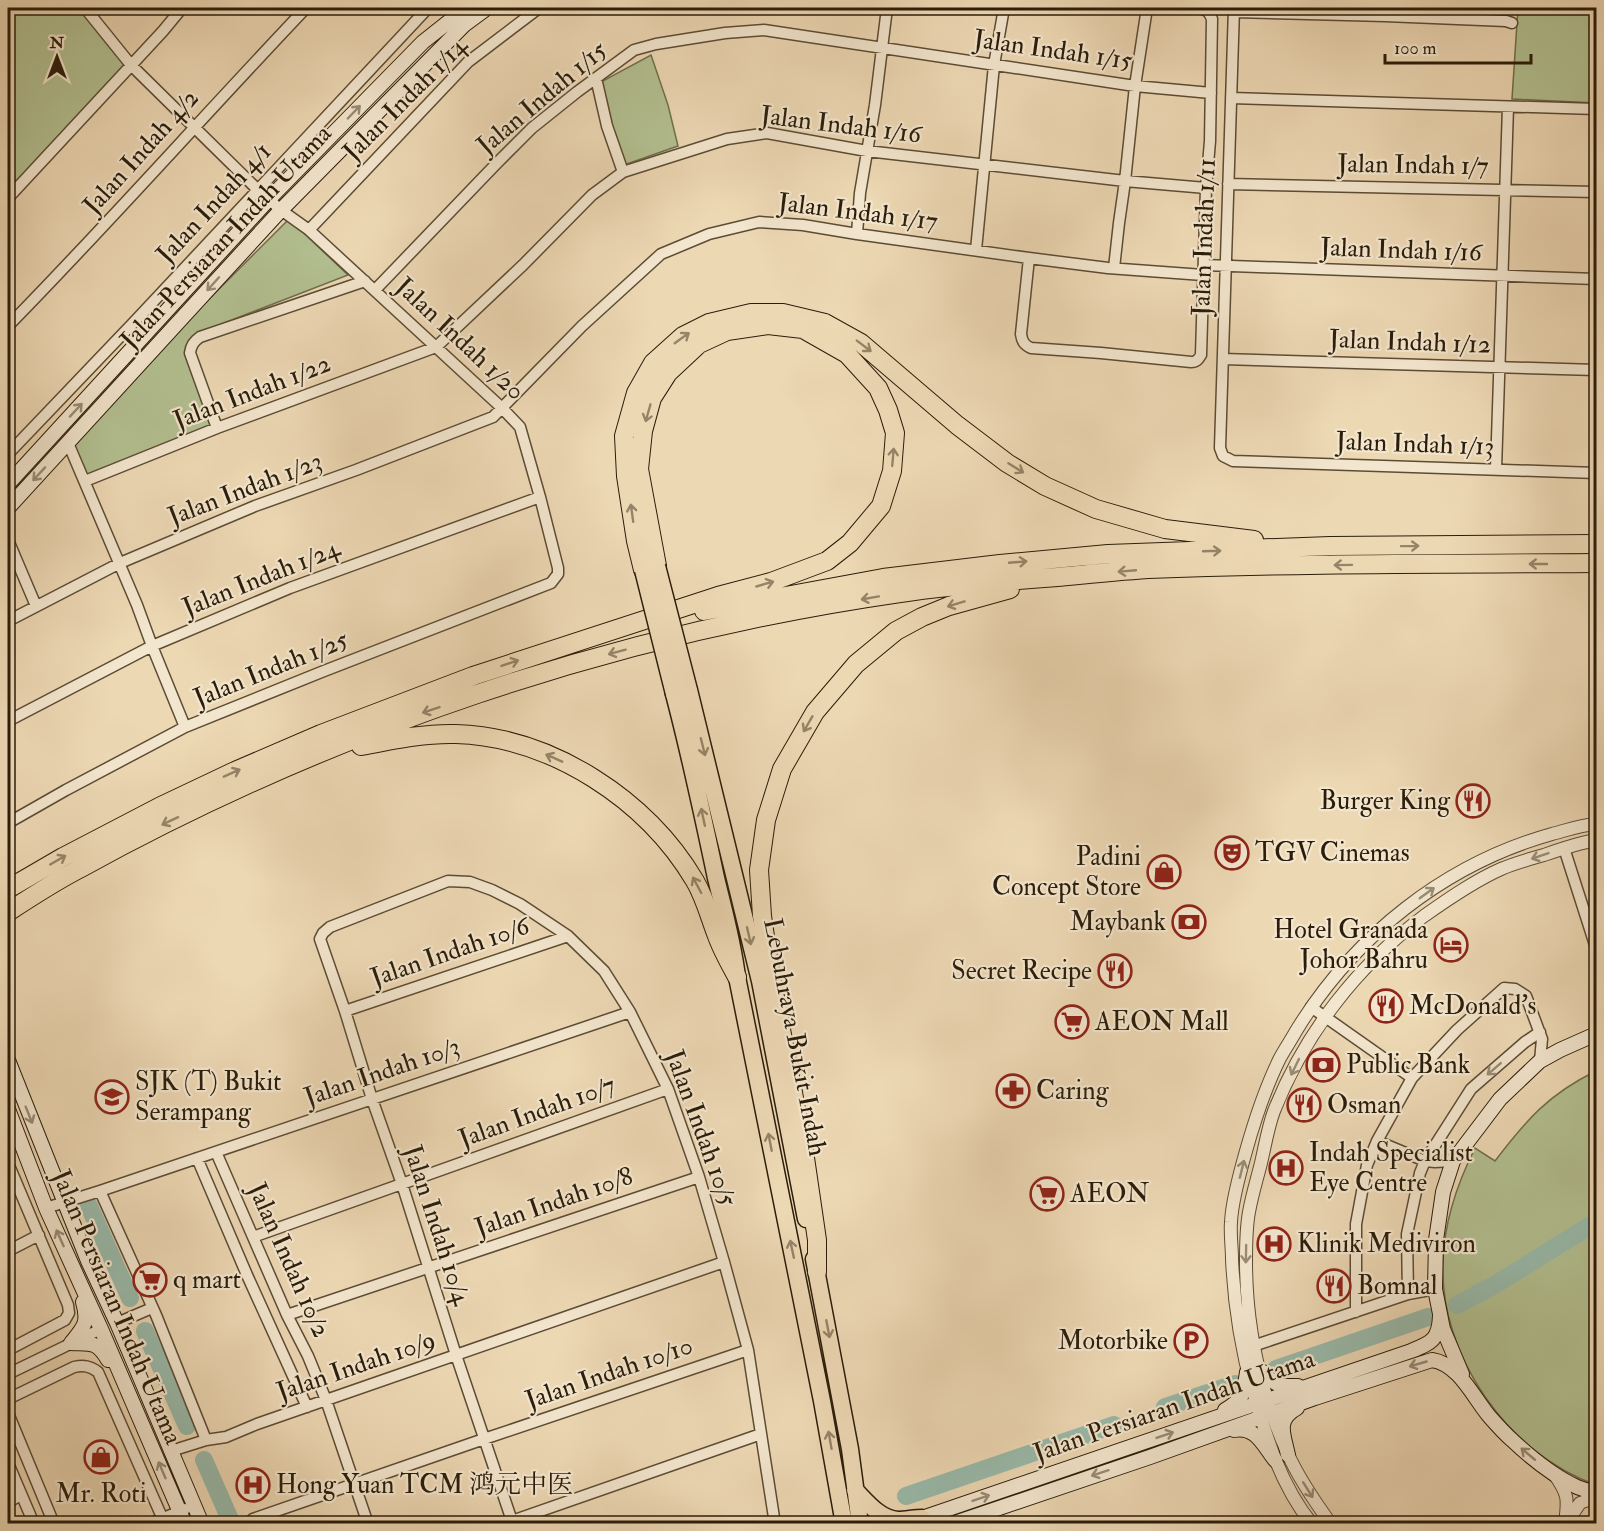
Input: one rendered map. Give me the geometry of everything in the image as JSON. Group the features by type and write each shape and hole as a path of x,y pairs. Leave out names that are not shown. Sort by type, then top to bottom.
{"highway":[{"path":"650,568 636,541 626,476 624,436 636,393 653,363 683,336 709,323 751,313 783,313 825,323 861,343 957,425 1007,463 1045,486 1096,509 1165,529 1272,542 1330,546"},
{"path":"8,890 63,857 159,807 321,734 473,676 718,596 771,582 827,561 850,543 881,506 892,471 895,433 888,410 878,388 847,354 802,329 768,325 727,331 708,340 699,345 668,373 652,398 643,430 639,469 650,568"},
{"path":"628,625 883,578 965,567 1108,554 1330,546 1596,544"},
{"path":"8,912 75,870 156,828 243,786 319,754 501,686 710,629 902,592 1003,581 1145,570 1257,566 1596,563"},
{"name":"Lebuhraya Bukit Indah","path":"650,568 762,991 848,1438 860,1524"},
{"path":"817,1272 817,1240 804,1150 770,971 762,916 759,870 766,820 782,769 815,712 856,664 896,631 949,606 1008,589 1095,574"},
{"name":"Lebuhraya Bukit Indah","path":"682,692 807,1322 844,1524"},
{"path":"319,754 400,738 430,734 457,734 531,747 579,769 635,807 676,853 699,888 718,939 737,977"},
{"path":"855,1490 879,1513 888,1517 897,1520 922,1518"},
{"path":"837,1524 840,1498"}],"main road":[{"name":"Jalan Persiaran Indah Utama","path":"8,484 269,200 423,42 466,8"},
{"name":"Jalan Persiaran Indah Utama","path":"8,508 281,210 464,25 487,8"},
{"name":"Jalan Persiaran Indah Utama","path":"1596,1034 1540,1061 1500,1099 1453,1161 1447,1178 1436,1240 1435,1289 1440,1316 1450,1348 1467,1384 1489,1416 1531,1457 1576,1487 1596,1495"},
{"name":"Jalan Persiaran Indah Utama","path":"8,1060 88,1261 117,1323 202,1524"},
{"name":"Jalan Persiaran Indah Utama","path":"8,1109 46,1208 182,1517"},
{"path":"88,1261 105,1314 101,1329 113,1334 123,1356 142,1382"},
{"path":"71,1342 83,1329 87,1318 73,1267"},
{"name":"Jalan Persiaran Indah Utama","path":"1313,1392 1424,1346 1436,1336 1440,1329 1440,1316"},
{"path":"71,1342 95,1344 100,1348 128,1392"},
{"name":"Jalan Persiaran Indah Utama","path":"905,1524 1208,1420 1264,1408 1313,1392 1432,1360 1441,1361 1467,1384"},
{"path":"1208,1420 1237,1403 1253,1370 1281,1386 1313,1392"},
{"path":"1281,1458 1283,1421 1313,1392"},
{"name":"Jalan Persiaran Indah Utama","path":"952,1524 1215,1433 1264,1408"},
{"path":"1215,1433 1240,1429 1250,1431 1281,1458"}],"street":[{"name":"Jalan Indah 1/20","path":"85,8 131,65 257,189 309,230 520,427 540,497 558,574"},
{"path":"8,198 182,8"},
{"name":"Jalan Indah 4/2","path":"8,326 306,8"},
{"name":"Jalan Indah 4/1","path":"8,454 136,320 424,8"},
{"name":"Jalan Indah 1/14","path":"309,230 468,62 539,8"},
{"path":"856,234 887,8"},
{"path":"976,250 994,64 1004,8"},
{"path":"1114,268 1135,86 1147,8"},
{"name":"Jalan Indah 1/11","path":"1029,258 1021,334 1026,346 1191,362 1199,359 1210,141 1212,19 1204,8 1197,8"},
{"path":"1234,10 1512,23"},
{"name":"Jalan Indah 1/11","path":"1233,461 1223,456 1220,448 1234,10"},
{"name":"Jalan Indah 1/15","path":"375,290 532,128 634,50 656,44 725,33 764,30 1135,86 1211,93"},
{"path":"596,78 607,126 623,172"},
{"path":"1231,98 1596,109"},
{"path":"1496,470 1508,107"},
{"name":"Jalan Indah 1/16","path":"436,347 523,265 592,195 623,172 727,139 766,134 867,151 1125,181 1206,188"},
{"name":"Jalan Indah 1/7","path":"1228,184 1596,192"},
{"name":"Jalan Indah 1/17","path":"502,408 582,326 661,254 709,234 759,222 803,225 1114,268 1204,270"},
{"name":"Jalan Indah 1/16","path":"1204,270 1226,267 1596,279"},
{"path":"217,428 190,353 195,340 365,281"},
{"name":"Jalan Indah 1/22","path":"84,481 217,428 436,347"},
{"name":"Jalan Indah 1/12","path":"1223,359 1596,370"},
{"name":"Jalan Indah 1/23","path":"8,621 120,563 255,506 493,417 502,408"},
{"path":"68,443 120,563 186,727"},
{"name":"Jalan Indah 1/13","path":"1233,461 1596,472"},
{"name":"Jalan Indah 1/24","path":"8,721 152,646 290,588 540,497"},
{"path":"8,540 36,606"},
{"name":"Jalan Indah 1/25","path":"8,823 186,727 551,583 558,574"},
{"path":"1312,1524 1292,1496 1236,1310 1231,1222 1240,1171 1257,1113 1280,1057 1311,1007 1349,959 1393,918 1441,883 1475,864 1520,844 1585,825 1596,824"},
{"path":"1253,1370 1253,1346 1246,1279 1249,1212 1274,1112 1296,1062 1325,1017 1348,986 1404,931 1474,883 1502,869 1596,840"},
{"path":"1564,848 1596,948"},
{"name":"Jalan Indah 10/5","path":"320,939 322,933 330,927 448,881 470,882 520,904 568,936 604,971 630,1012 668,1089 699,1177 748,1350 776,1524"},
{"name":"Jalan Indah 10/6","path":"345,1011 568,936"},
{"name":"Jalan Indah 10/4","path":"320,939 402,1184 510,1523"},
{"path":"1356,1312 1356,1224 1368,1164 1377,1141 1412,1078 1456,1030 1504,988 1515,988 1526,996 1541,1036 1540,1061"},
{"path":"1311,1007 1412,1078"},
{"name":"Jalan Indah 10/3","path":"46,1208 630,1012"},
{"path":"1541,1036 1560,1050"},
{"path":"1408,1294 1407,1234 1420,1173 1430,1162 1471,1089 1525,1042 1541,1036"},
{"name":"Jalan Indah 10/7","path":"253,1237 668,1089"},
{"path":"1377,1141 1430,1162 1447,1178"},
{"name":"Jalan Indah 10/2","path":"216,1152 326,1400 368,1524"},
{"path":"197,1158 307,1407"},
{"path":"1430,1162 1453,1161"},
{"path":"8,1163 68,1305 69,1313 65,1320 8,1350"},
{"name":"Jalan Indah 10/8","path":"287,1316 699,1177"},
{"path":"100,1191 152,1308 206,1440"},
{"path":"8,1251 39,1236"},
{"name":"Jalan Indah 10/9","path":"171,1451 206,1440 226,1437 724,1262"},
{"path":"247,1275 266,1267"},
{"path":"1253,1346 1408,1294 1435,1289"},
{"path":"117,1323 152,1308"},
{"path":"8,1374 101,1329"},
{"name":"Jalan Indah 10/10","path":"247,1524 253,1519 748,1350"},
{"path":"8,1399 74,1367 83,1365 98,1372 163,1521"},
{"path":"8,1413 54,1524"},
{"path":"510,1523 761,1434"},
{"path":"1281,1458 1307,1489 1331,1524"},
{"path":"8,1463 34,1524"},
{"path":"1553,1473 1567,1498 1565,1524"},
{"path":"8,1502 21,1495"},
{"path":"1565,1524 1580,1503 1596,1495"},
{"path":"149,1524 182,1517 194,1506"}],"green space":[{"path":"8,8 81,8 127,65 8,190"},
{"path":"1518,8 1596,8 1596,103 1512,99"},
{"path":"651,55 668,105 678,146 624,165 599,83"},
{"path":"289,219 348,275 198,333 189,340 212,426 85,477 71,443 185,323"},
{"path":"1596,1071 1596,1485 1564,1470 1534,1450 1508,1425 1485,1397 1466,1365 1453,1332 1445,1297 1443,1262 1449,1217 1475,1148 1495,1161 1540,1109 1565,1089"}],"waterway":[{"path":"89,1206 130,1298"},
{"path":"1457,1305 1496,1284 1596,1222"},
{"path":"1276,1369 1428,1317"},
{"path":"145,1331 187,1426"},
{"path":"1165,1407 1235,1384"},
{"path":"906,1496 1114,1425"},
{"path":"204,1460 232,1524"}],"place":[{"name":"Burger King","path":"1473,801"},
{"name":"TGV Cinemas","path":"1232,853"},
{"name":"Padini Concept Store","path":"1164,872"},
{"name":"Maybank","path":"1189,922"},
{"name":"Hotel Granada Johor Bahru","path":"1451,945"},
{"name":"Secret Recipe","path":"1115,971"},
{"name":"McDonald's","path":"1386,1006"},
{"name":"AEON Mall","path":"1072,1022"},
{"name":"Public Bank","path":"1323,1065"},
{"name":"Caring","path":"1013,1091"},
{"name":"SJK (T) Bukit Serampang","path":"112,1097"},
{"name":"Osman","path":"1304,1105"},
{"name":"Indah Specialist Eye Centre","path":"1286,1168"},
{"name":"AEON","path":"1047,1194"},
{"name":"Klinik Mediviron","path":"1274,1244"},
{"name":"q mart","path":"150,1280"},
{"name":"Bomnal","path":"1334,1286"},
{"name":"Motorbike","path":"1191,1341"},
{"name":"Mr. Roti","path":"101,1457"},
{"name":"Hong Yuan TCM 鸿元中医","path":"253,1485"}]}
